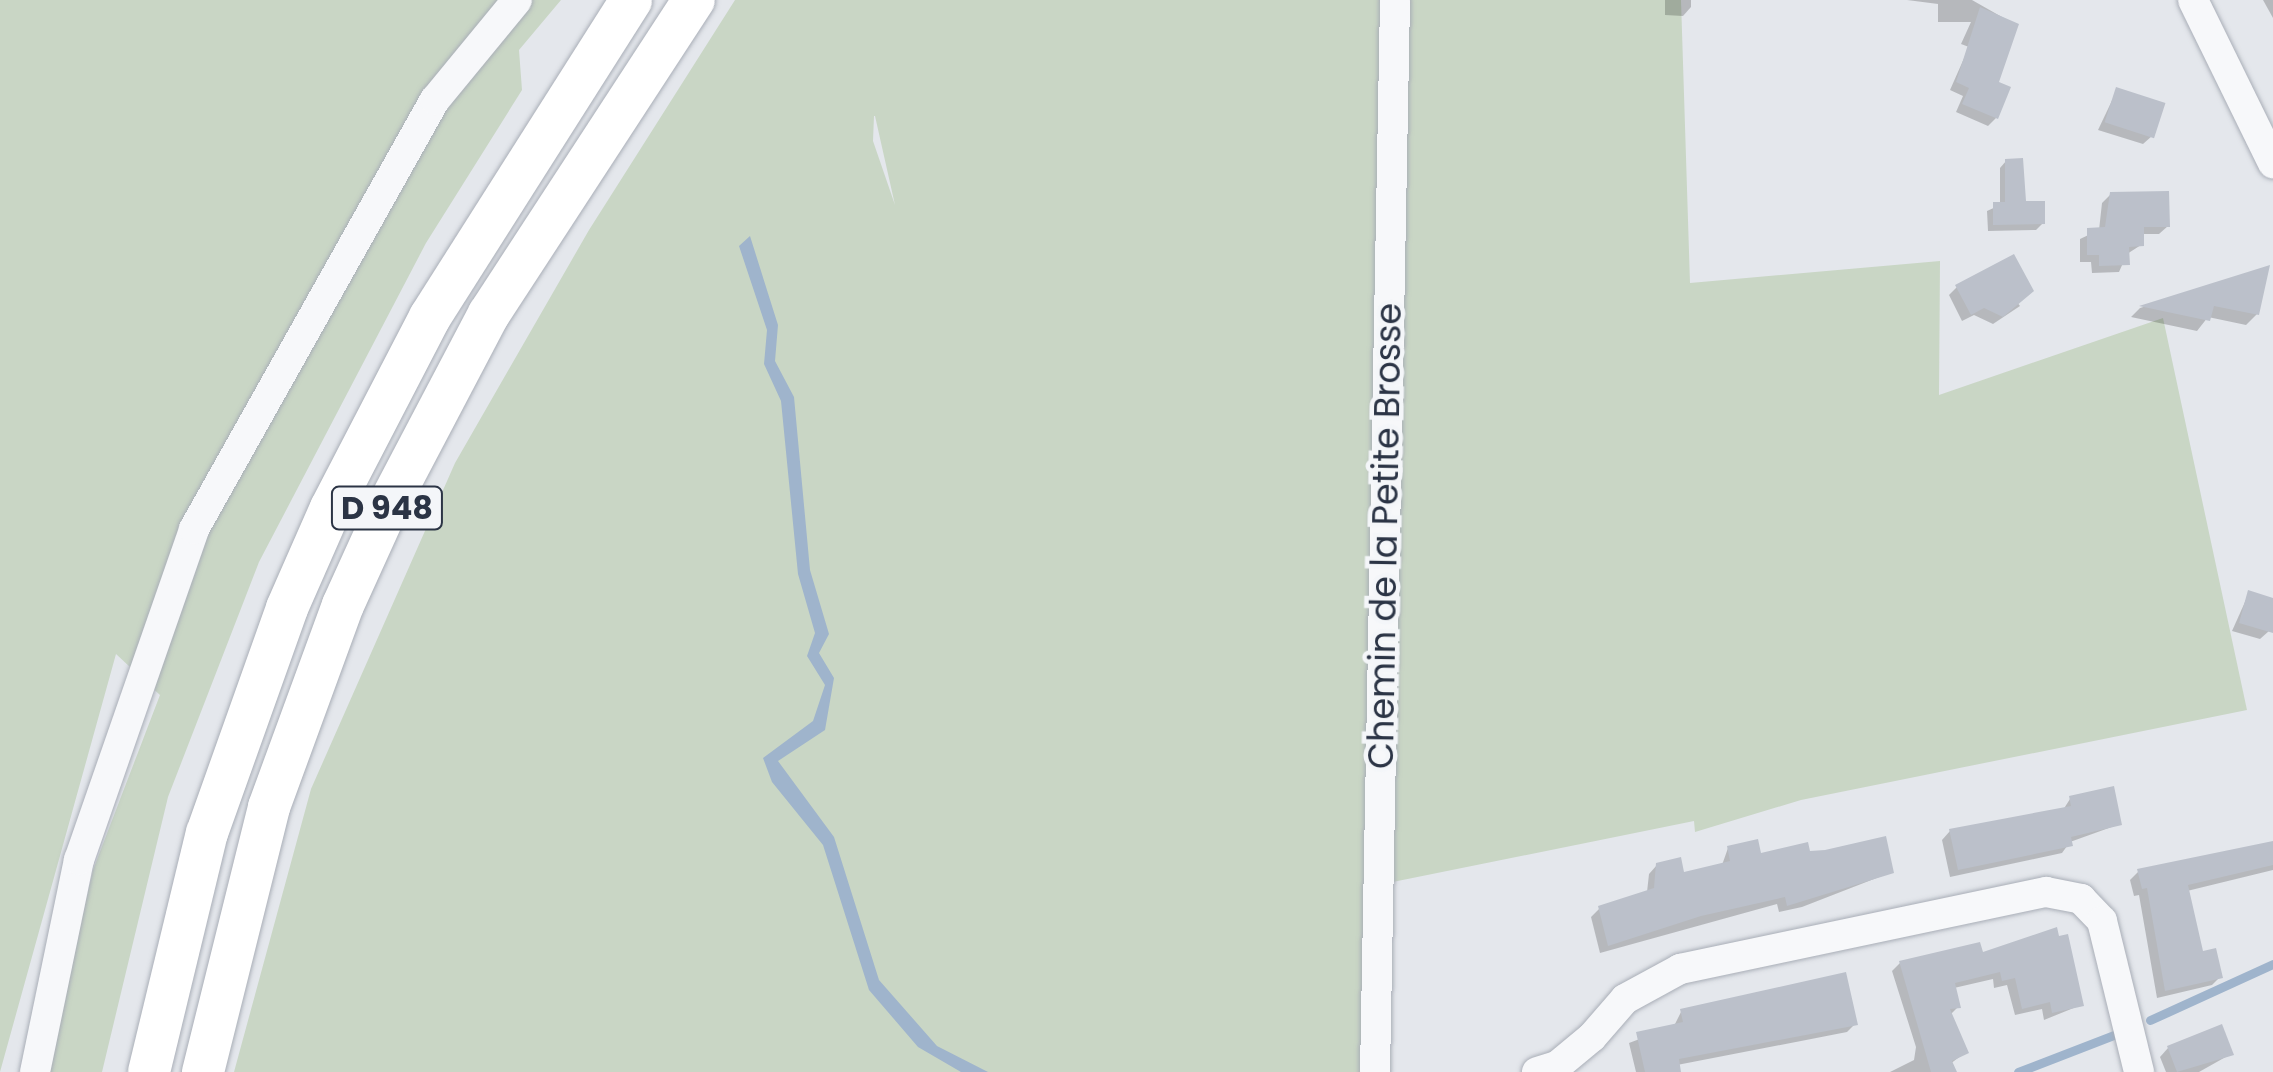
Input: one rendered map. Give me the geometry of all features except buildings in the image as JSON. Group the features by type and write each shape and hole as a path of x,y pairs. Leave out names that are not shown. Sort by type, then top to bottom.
{"highway":[{"name":"D 948","path":"149,1072 207,833 274,642 331,508 430,317 630,0"},
{"name":"D 948","path":"203,1072 269,806 344,605 388,506 489,314 694,0"}],"street":[{"path":"36,1072 79,860 194,529 435,100 516,0"},
{"name":"Chemin de la Petite Brosse","path":"1375,1072 1396,0"},
{"path":"2192,0 2273,163"},
{"path":"1537,1072 1557,1066 1592,1038 1625,999 1680,968 2046,892 2082,899 2102,921 2139,1072"}],"green space":[{"path":"0,0 561,0 519,50 522,90 426,243 259,562 168,797 102,1072 47,1072 93,870 160,695 116,654 0,1072"},
{"path":"735,0 1681,0 1690,283 1940,261 1939,395 2163,318 2247,710 1801,800 1695,832 1694,821 1368,887 1372,1072 234,1072 311,789 455,463 589,230","holes":["875,116 895,205 873,141"]}],"water":[{"path":"750,236 778,325 775,361 794,397 810,570 829,634 819,653 834,678 825,730 778,761 834,837 879,980 937,1046 988,1072 961,1072 918,1047 869,990 823,845 772,782 763,758 813,721 825,685 807,656 815,633 798,574 781,401 764,364 767,330 739,246"}],"waterway":[{"path":"2150,1020 2273,964"},
{"path":"2018,1072 2114,1035"}]}
